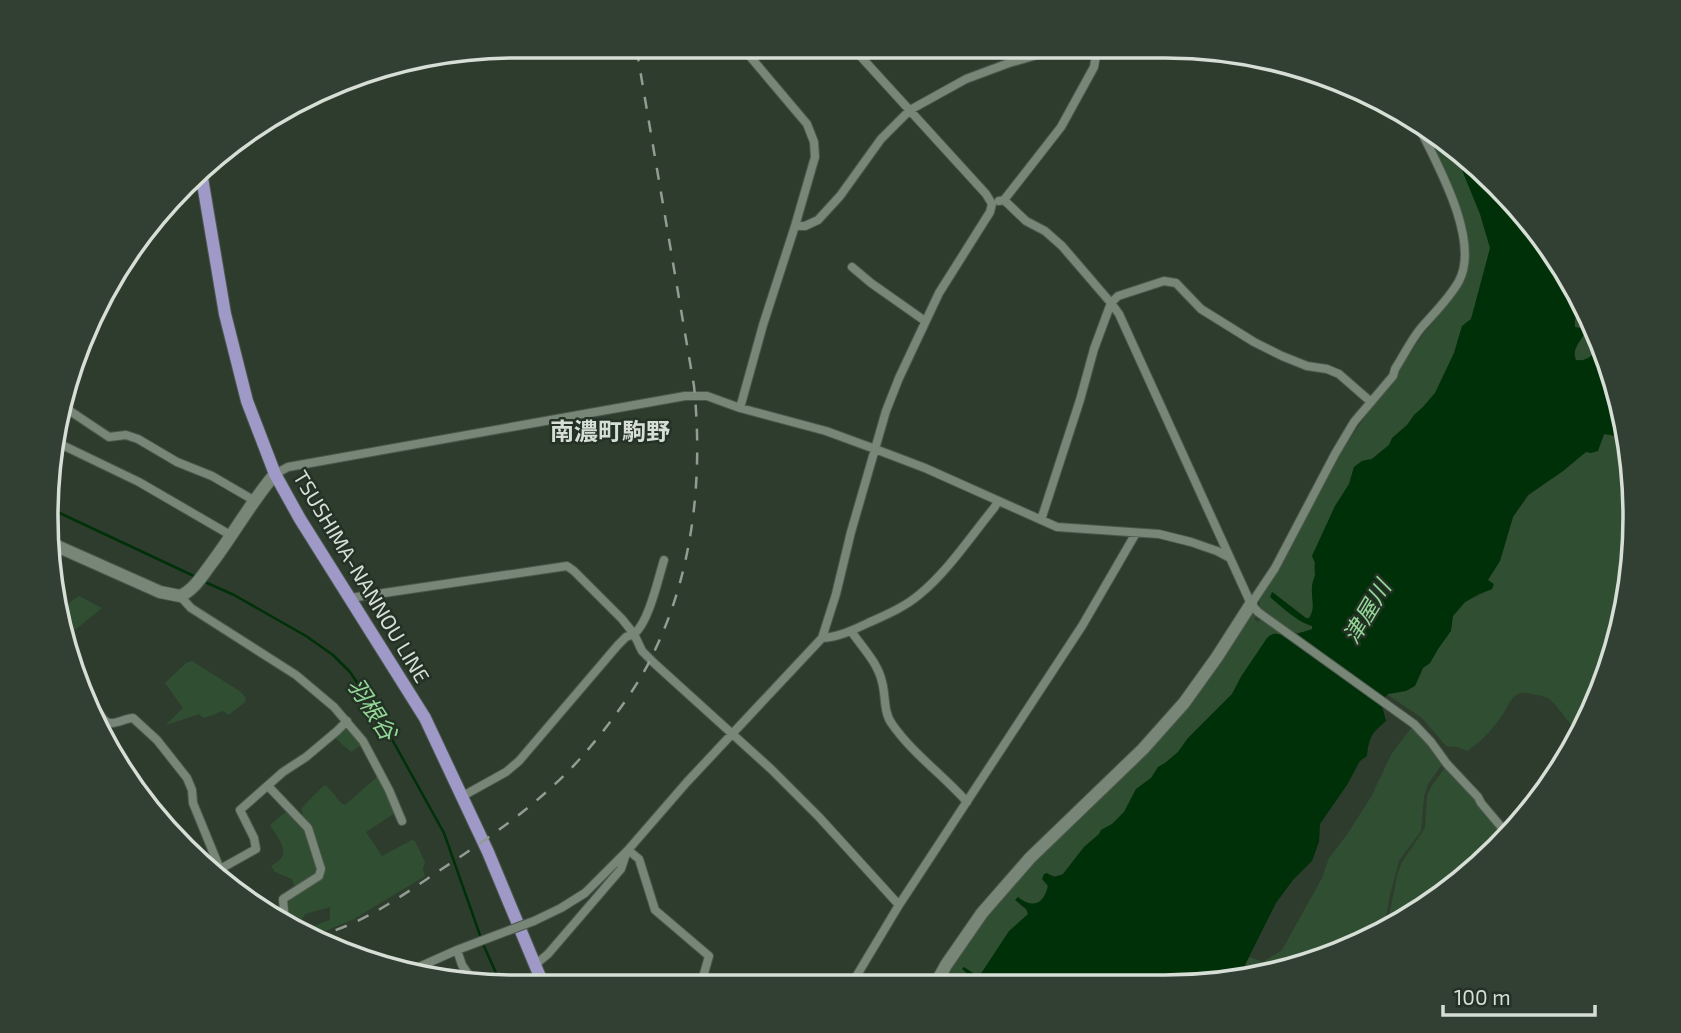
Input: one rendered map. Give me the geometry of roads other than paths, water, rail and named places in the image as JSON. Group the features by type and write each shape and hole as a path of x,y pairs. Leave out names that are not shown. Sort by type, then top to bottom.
{"main road":[{"name":"TSUSHIMA-NANNOU LINE","path":"203,182 225,314 247,401 275,474 300,519 425,719 488,852 540,975"}],"street":[{"path":"740,408 815,157 814,142 807,124 751,58"},
{"path":"423,965 534,921 585,893 628,850 687,782 822,638 886,411 939,293 990,212 992,204 986,194 862,58"},
{"path":"795,226 805,226 818,220 840,196 881,139 910,110 967,79 1026,58"},
{"path":"992,204 1004,200 1061,127 1094,67 1096,58"},
{"path":"940,975 982,912 1030,858 1143,749 1184,703 1254,608 1354,422 1393,376 1419,331 1451,294 1465,266 1462,231 1443,178 1425,139"},
{"path":"1004,200 1026,221 1045,231 1062,246 1119,314 1254,608 1414,724 1501,827"},
{"path":"852,267 925,321"},
{"path":"1041,520 1094,349 1111,303 1118,296 1164,281 1176,283 1201,309 1254,342 1307,366 1339,374 1371,402"},
{"path":"186,593 232,536 275,474 288,467 685,396 707,396 740,408 826,431 925,468 1057,527 1158,534 1191,542 1230,558"},
{"path":"70,411 109,436 126,435 138,439 255,501"},
{"path":"64,446 139,482 232,536"},
{"path":"822,638 833,638 851,631 893,612 920,595 998,501"},
{"path":"857,975 1082,626 1136,533"},
{"path":"59,547 160,592 186,593"},
{"path":"461,797 506,772 519,761 618,645 641,628 664,560"},
{"path":"350,598 567,566 622,619 634,634 642,651 733,733 819,817 900,905"},
{"path":"186,593 191,608 296,675 334,707 363,741 402,821"},
{"path":"851,631 876,667 882,681 890,722 967,802"},
{"path":"106,722 133,718 157,740 187,778 213,860"},
{"path":"222,868 256,849 254,838 240,810 347,721"},
{"path":"268,786 308,828 321,869 319,876 283,898 287,914"},
{"path":"536,964 548,954 621,870 628,850"},
{"path":"628,850 639,859 655,910 709,956 704,975"},
{"path":"461,949 462,964 467,972"}],"water":[{"name":"津屋川","path":"1461,167 1509,214 1562,287 1576,315 1575,327 1583,329 1584,333 1576,349 1576,360 1593,354 1608,398 1615,436 1604,434 1598,451 1586,452 1528,495 1513,517 1500,561 1488,580 1494,584 1492,589 1465,602 1453,616 1451,631 1430,663 1423,668 1415,686 1406,691 1388,694 1381,702 1386,721 1372,736 1367,756 1360,761 1320,824 1319,842 1312,861 1276,903 1244,968 1164,975 980,975 1009,931 1028,914 1015,900 1018,897 1033,904 1041,901 1048,886 1042,879 1044,874 1054,877 1063,874 1084,847 1124,812 1136,789 1178,752 1188,738 1232,694 1267,638 1273,634 1290,635 1312,629 1312,626 1295,618 1270,597 1272,592 1309,618 1315,575 1312,556 1335,506 1349,484 1354,467 1362,461 1372,459 1389,445 1392,438 1435,393 1454,353 1462,326 1471,319 1490,248 1480,214"},
{"path":"964,967 976,975 969,975 962,969"}],"waterway":[{"name":"羽根谷","path":"58,512 196,577"},
{"name":"羽根谷","path":"205,582 234,595 306,636 333,655 350,672 378,714 444,833 481,938"},
{"name":"羽根谷","path":"483,944 497,974"}],"railway":[{"path":"326,933 353,923 393,901 482,842 561,779 604,730 625,701 650,661 668,619 679,587 692,521 696,487 697,420 694,386 638,58"}],"district":[{"name":"南濃町駒野","path":"610,432"}]}
